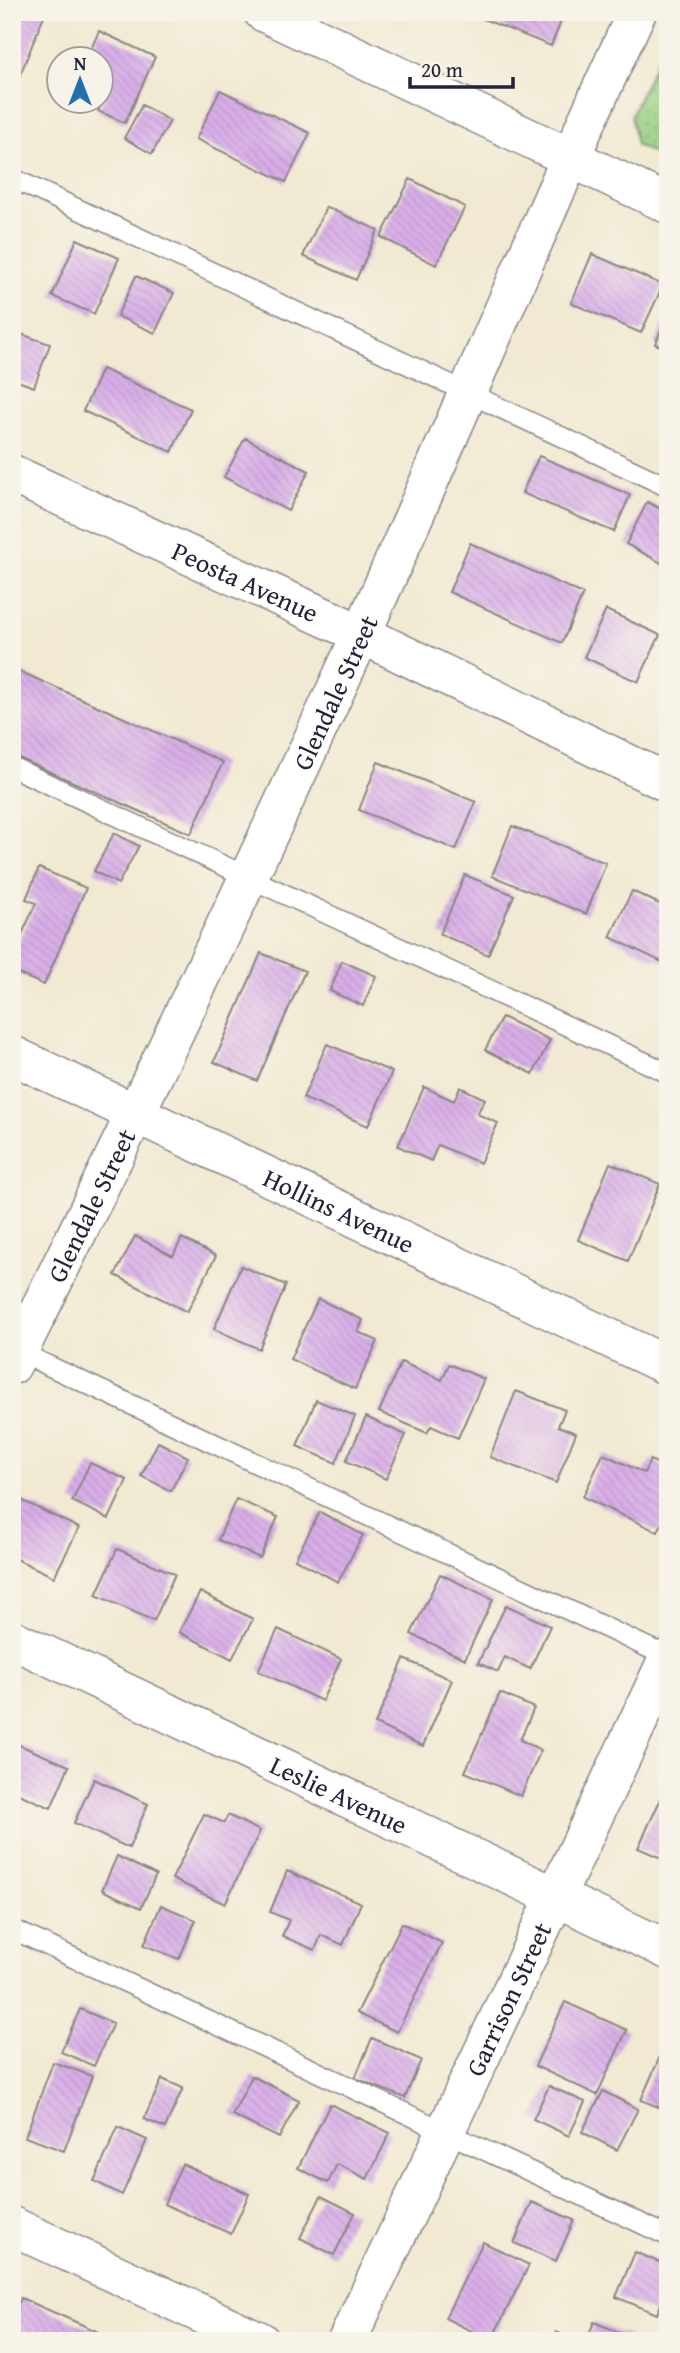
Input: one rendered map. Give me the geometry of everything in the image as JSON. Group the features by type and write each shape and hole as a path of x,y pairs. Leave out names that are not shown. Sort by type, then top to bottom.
{"street":[{"path":"263,12 668,204"},
{"name":"Glendale Street","path":"14,1355 136,1113 361,634 569,158 637,12"},
{"name":"Peosta Avenue","path":"12,474 361,634 668,783"},
{"name":"Hollins Avenue","path":"12,1055 668,1366"},
{"name":"Leslie Avenue","path":"12,1639 668,1950"},
{"name":"Garrison Street","path":"347,2341 668,1658"},
{"path":"12,2226 260,2341"}],"lane":[{"path":"12,178 668,488"},
{"path":"12,767 668,1073"},
{"path":"14,1355 668,1658"},
{"path":"12,1929 668,2236"}],"green space":[{"path":"668,37 668,160 636,145 631,115"}],"building":[{"path":"12,12 45,13 12,95"},
{"path":"466,12 565,12 551,46"},
{"path":"99,31 155,57 125,123 109,116 116,116 116,46 92,46"},
{"path":"220,90 310,133 286,182 196,139"},
{"path":"142,105 170,121 152,154 124,138"},
{"path":"410,179 465,207 436,265 381,237"},
{"path":"326,207 378,230 356,280 303,256"},
{"path":"77,239 119,258 94,314 52,296"},
{"path":"592,254 663,285 641,333 571,303"},
{"path":"136,276 174,293 155,333 117,316"},
{"path":"668,314 668,349 655,344"},
{"path":"12,331 50,344 34,387 12,379"},
{"path":"102,369 191,409 172,452 83,411"},
{"path":"245,438 309,471 288,511 224,477"},
{"path":"539,456 630,495 614,532 522,493"},
{"path":"647,502 668,512 668,560 665,565 626,544"},
{"path":"470,543 583,594 562,643 449,592"},
{"path":"606,610 660,635 638,682 584,657"},
{"path":"12,668 223,762 191,834 12,755"},
{"path":"378,762 476,802 456,850 359,810"},
{"path":"512,826 606,863 586,914 492,876"},
{"path":"114,833 139,846 118,884 94,871"},
{"path":"39,868 86,888 44,985 12,971 12,957 36,903 26,899"},
{"path":"465,875 514,895 488,955 440,934"},
{"path":"632,891 668,908 668,965 610,937"},
{"path":"261,953 305,971 257,1081 214,1062"},
{"path":"342,961 376,976 363,1006 330,991"},
{"path":"502,1017 550,1040 533,1074 485,1050"},
{"path":"327,1044 392,1072 368,1126 303,1098"},
{"path":"424,1087 454,1101 460,1087 485,1099 477,1114 498,1123 480,1163 438,1145 431,1161 398,1146"},
{"path":"610,1163 660,1184 628,1261 578,1240"},
{"path":"135,1236 173,1256 182,1238 216,1256 187,1312 115,1275"},
{"path":"241,1266 286,1285 259,1349 214,1329"},
{"path":"318,1299 363,1320 358,1332 378,1341 355,1389 290,1359"},
{"path":"401,1362 442,1380 449,1364 484,1379 458,1438 431,1426 427,1433 379,1412"},
{"path":"516,1391 565,1410 558,1426 576,1433 556,1483 490,1457"},
{"path":"316,1400 355,1416 336,1463 297,1446"},
{"path":"366,1417 406,1435 386,1479 346,1461"},
{"path":"158,1442 188,1457 171,1491 141,1476"},
{"path":"603,1454 644,1473 650,1460 668,1468 668,1510 658,1532 583,1497"},
{"path":"90,1463 127,1480 109,1519 72,1501"},
{"path":"17,1498 79,1528 54,1577 12,1557 12,1508"},
{"path":"236,1499 278,1517 260,1558 218,1540"},
{"path":"320,1512 363,1535 338,1582 295,1559"},
{"path":"117,1549 175,1574 154,1621 96,1595"},
{"path":"440,1574 493,1599 465,1659 411,1634"},
{"path":"200,1592 253,1619 232,1659 179,1632"},
{"path":"506,1605 550,1626 530,1669 505,1657 498,1672 478,1663"},
{"path":"278,1629 341,1659 322,1701 258,1671"},
{"path":"404,1659 452,1680 423,1746 375,1724"},
{"path":"500,1693 534,1708 520,1740 541,1750 521,1796 465,1772"},
{"path":"12,1742 69,1766 51,1808 12,1791"},
{"path":"94,1779 148,1804 129,1848 74,1823"},
{"path":"668,1783 668,1861 638,1848"},
{"path":"204,1814 224,1823 228,1815 260,1831 225,1904 172,1879"},
{"path":"117,1856 156,1875 141,1908 102,1890"},
{"path":"287,1871 361,1903 343,1945 321,1935 315,1950 282,1936 289,1920 270,1912"},
{"path":"161,1905 196,1920 179,1959 144,1945"},
{"path":"402,1923 442,1943 397,2032 357,2013"},
{"path":"565,2002 627,2030 597,2095 535,2066"},
{"path":"80,2009 113,2023 94,2066 61,2052"},
{"path":"372,2038 421,2060 405,2098 355,2078"},
{"path":"665,2045 668,2047 668,2111 641,2100"},
{"path":"53,2062 92,2076 64,2151 25,2137"},
{"path":"252,2076 299,2100 279,2138 232,2115"},
{"path":"162,2079 183,2088 165,2128 144,2119"},
{"path":"549,2086 585,2102 569,2136 533,2119"},
{"path":"603,2091 638,2109 617,2150 582,2132"},
{"path":"330,2104 390,2133 367,2179 337,2164 328,2183 298,2168"},
{"path":"118,2127 147,2140 122,2195 94,2181"},
{"path":"182,2164 249,2194 231,2234 164,2204"},
{"path":"321,2196 355,2213 334,2255 300,2238"},
{"path":"532,2202 574,2220 556,2261 514,2243"},
{"path":"483,2242 529,2265 491,2341 445,2318"},
{"path":"635,2252 668,2266 668,2288 657,2314 616,2297"},
{"path":"21,2298 119,2341 12,2341 12,2318"},
{"path":"594,2322 630,2337 628,2341 586,2341"},
{"path":"556,2332 576,2341 552,2341"}]}
